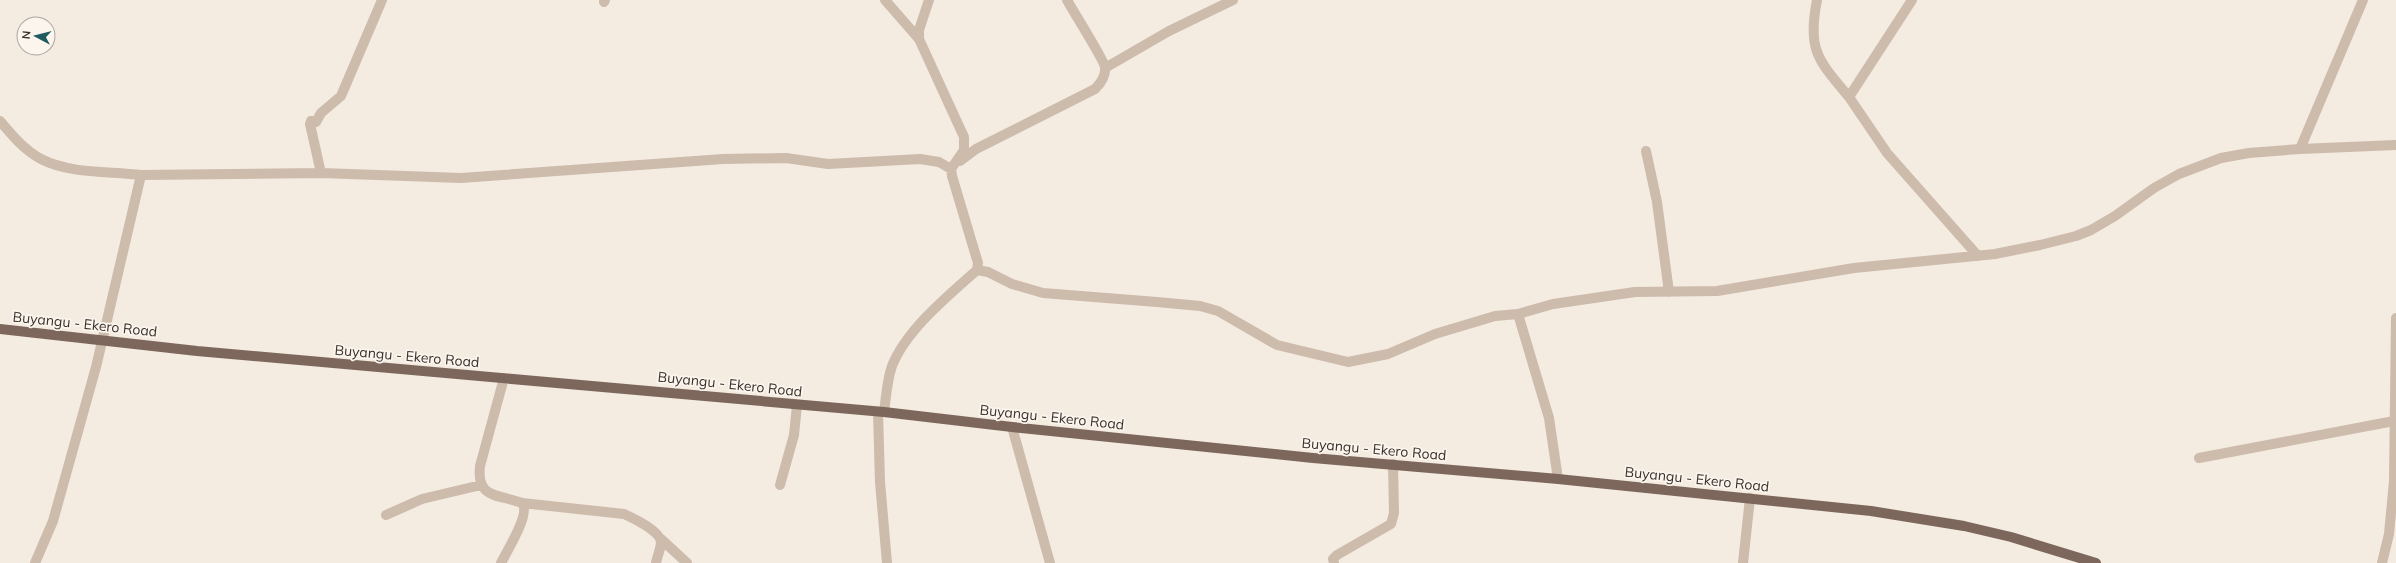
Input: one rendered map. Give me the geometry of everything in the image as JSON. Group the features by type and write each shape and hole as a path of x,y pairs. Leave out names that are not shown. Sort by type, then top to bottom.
{"main road":[{"name":"Buyangu - Ekero Road","path":"0,329 197,351 881,412 1012,428 1558,479 1871,511 1964,526 2011,537 2096,563"}],"street":[{"path":"320,173 310,124 311,121 316,122 321,113 341,96 382,0"},
{"path":"885,0 919,39 966,142 962,153 951,169 956,197 979,259 976,270 914,330 898,352 891,368 881,412 880,482 887,563"},
{"path":"919,39 919,30 929,0"},
{"path":"951,169 976,149 1095,89 1104,77 1105,68 1067,0"},
{"path":"1105,68 1169,31 1233,0"},
{"path":"1817,0 1813,27 1814,48 1825,68 1849,97 1887,153 1978,256"},
{"path":"1849,97 1912,0"},
{"path":"2300,149 2363,0"},
{"path":"0,121 24,148 41,159 77,169 141,174 320,173 461,178 723,159 786,158 828,164 901,158 920,159 939,162 951,169"},
{"path":"976,270 988,272 1016,286 1043,293 1200,306 1218,311 1277,345 1348,362 1388,354 1435,334 1495,316 1518,314 1553,304 1635,292 1717,290 1854,268 1978,256 2076,236 2115,216 2154,188 2179,174 2221,158 2249,153 2300,149 2396,145"},
{"path":"1646,151 1657,202 1669,292"},
{"path":"35,563 53,521 96,367 101,340 121,266 141,174"},
{"path":"1518,314 1549,418 1558,479"},
{"path":"2382,563 2387,546 2392,514 2396,318"},
{"path":"504,378 480,466 481,485 484,490 495,496 522,503 624,514 653,531 661,540 688,563"},
{"path":"780,485 794,435 797,405"},
{"path":"2199,458 2394,421"},
{"path":"1012,428 1050,563"},
{"path":"1334,563 1333,559 1337,555 1391,524 1394,513 1393,464"},
{"path":"386,515 427,497 481,485"},
{"path":"1743,563 1750,498"},
{"path":"501,563 525,513 525,507 522,503"},
{"path":"656,563 661,540"}]}
